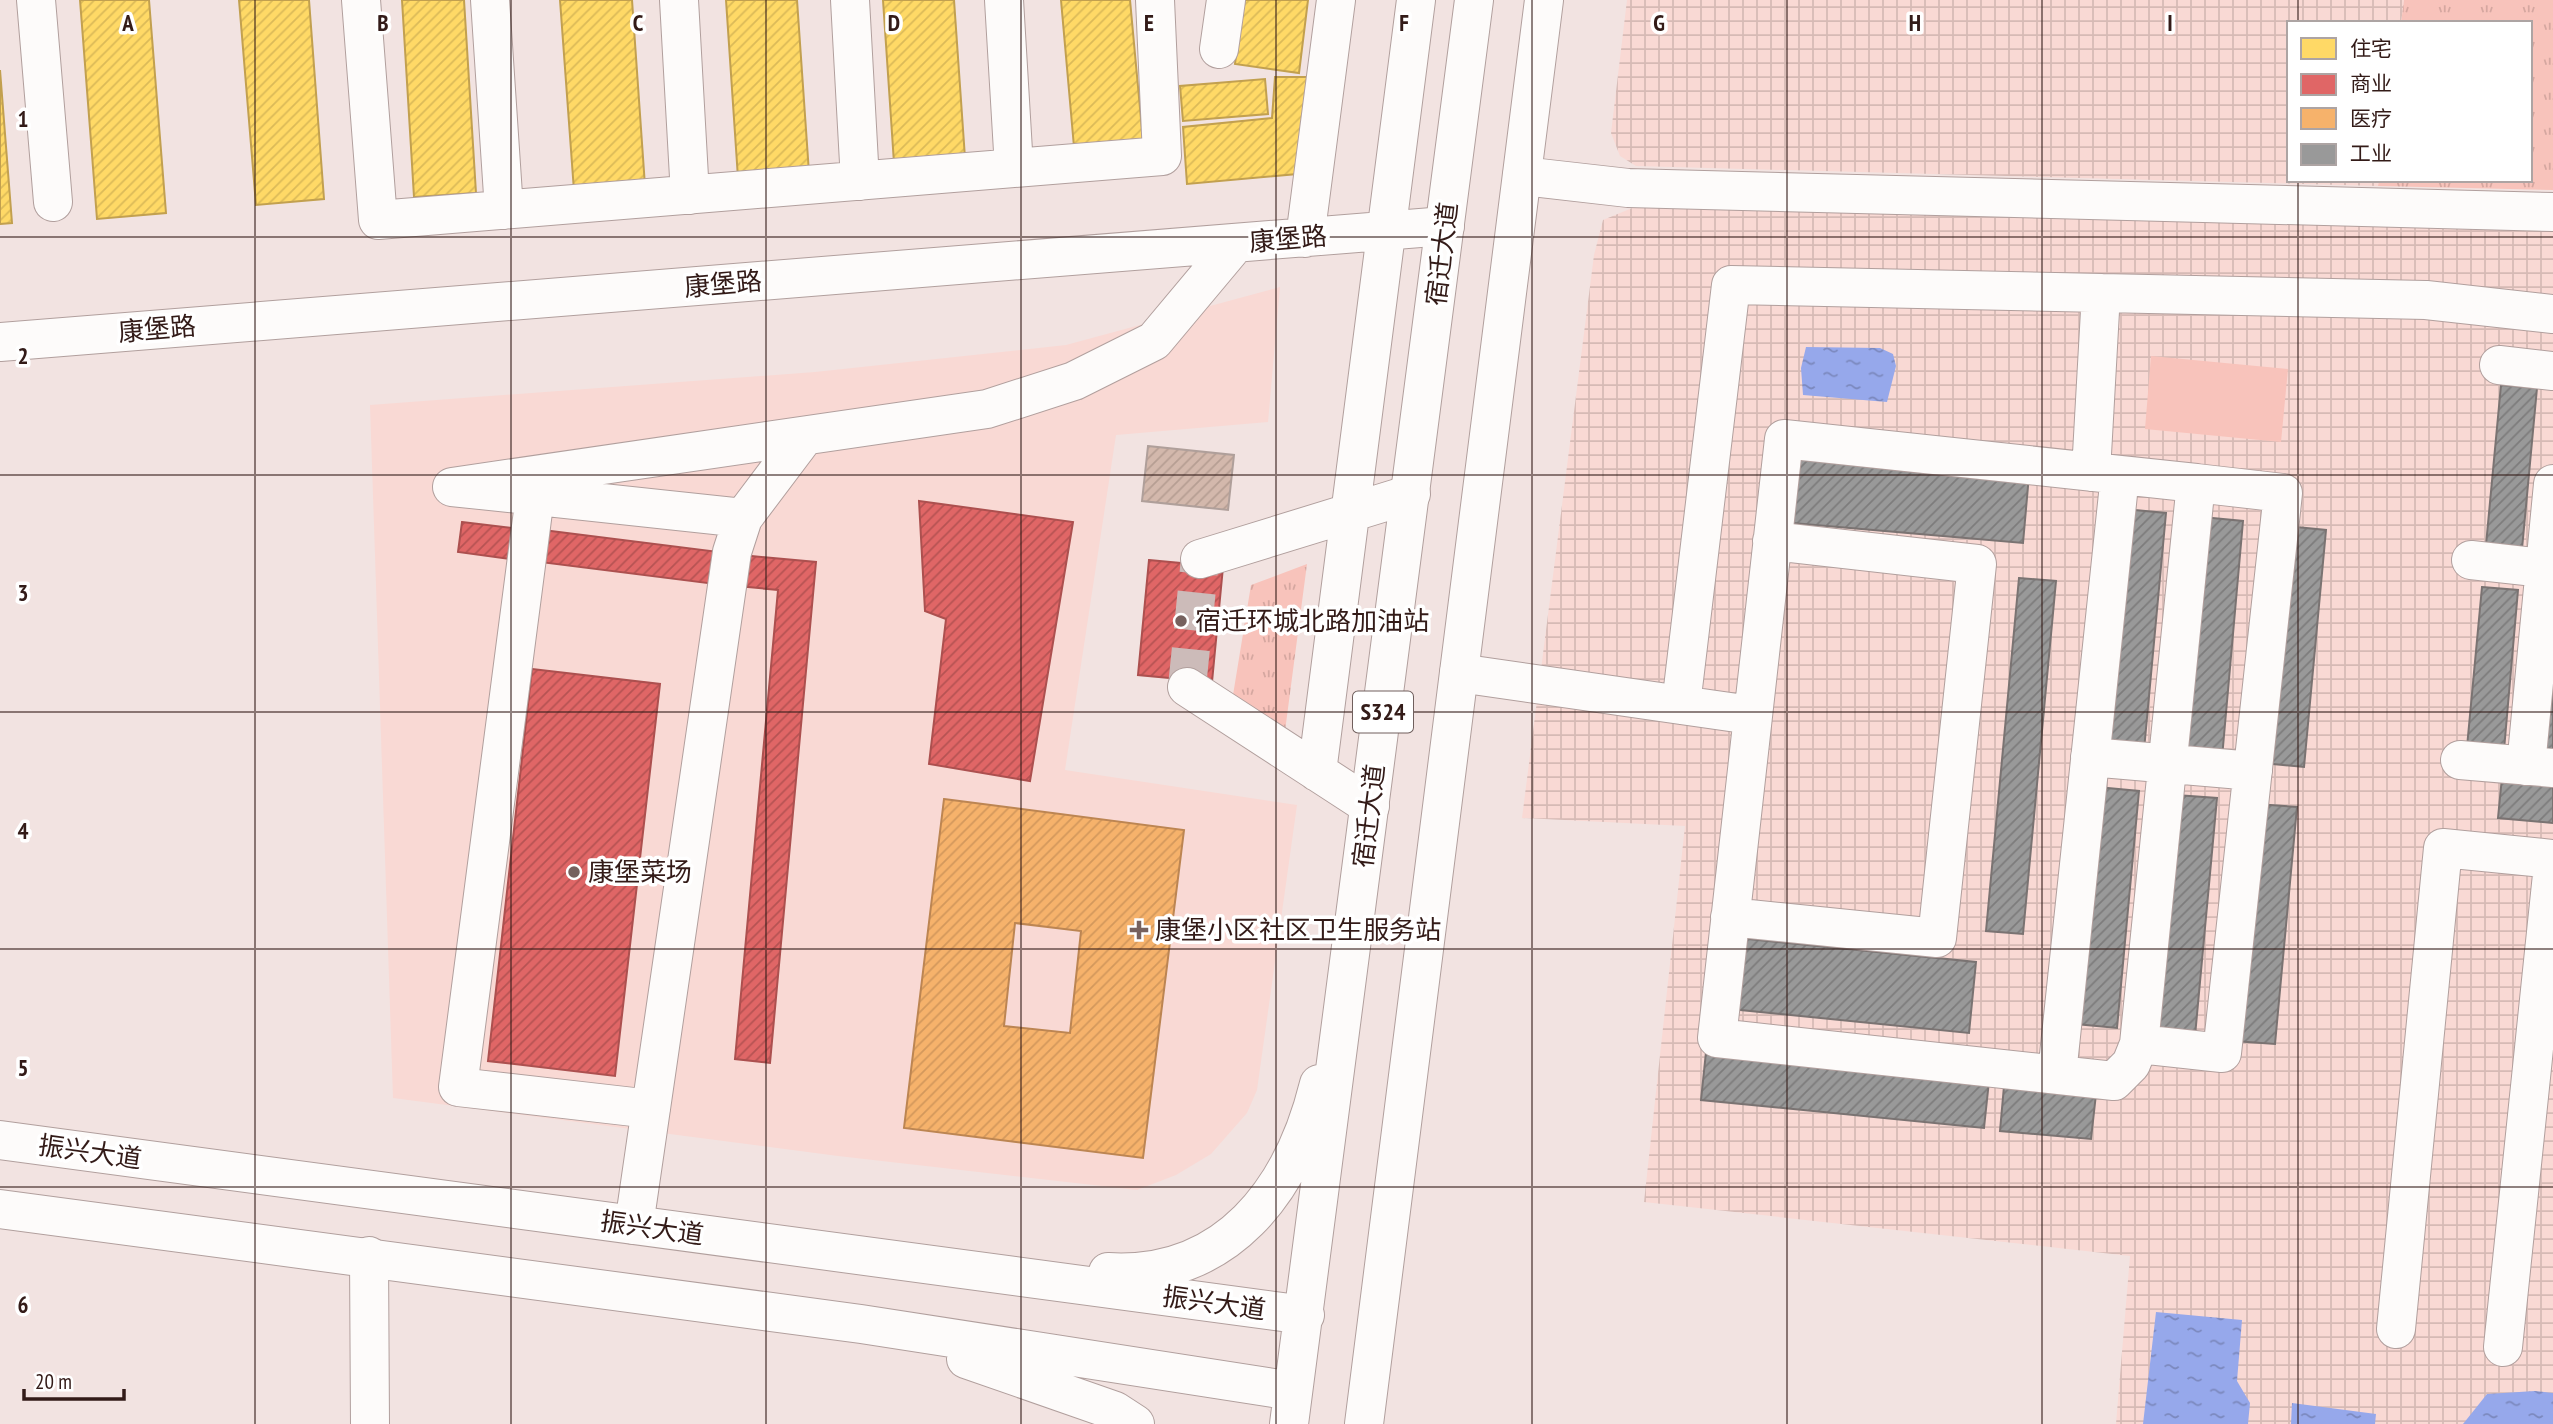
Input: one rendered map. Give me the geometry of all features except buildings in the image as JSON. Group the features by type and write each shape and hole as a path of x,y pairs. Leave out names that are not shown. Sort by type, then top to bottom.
{"main road":[{"path":"36,0 52,202"},
{"path":"361,0 378,220 1162,156 1155,0"},
{"path":"491,0 504,210"},
{"path":"679,0 690,195"},
{"path":"850,0 860,181"},
{"path":"1004,0 1014,168"},
{"path":"1219,49 1226,0"},
{"path":"1305,238 1336,0"},
{"path":"1317,772 1416,0"},
{"name":"宿迁大道","path":"1291,1407 1474,0"},
{"name":"S324","path":"1364,1424 1544,0"},
{"path":"1522,176 1629,188 2553,212"},
{"name":"康堡路","path":"0,342 1445,226"},
{"path":"743,518 452,487 987,409 1073,382 1154,341 1236,243"},
{"path":"1681,705 1731,285 2426,300 2553,314"},
{"path":"2057,1074 2090,757 2106,474 2101,293"},
{"path":"2499,365 2553,371"},
{"path":"634,1225 732,552 743,518 804,437"},
{"path":"2139,1044 2221,1052 2283,493 2196,483 1784,439 1751,715 1717,1038 2114,1081 2131,1064 2139,1044 2196,483"},
{"path":"2460,760 2540,767 2553,484"},
{"path":"1200,559 1411,494"},
{"path":"535,496 458,1087 651,1109"},
{"path":"1730,917 1937,938 1977,564 1772,541"},
{"path":"2471,560 2549,568"},
{"path":"1460,673 1751,715"},
{"path":"1187,687 1370,806"},
{"path":"2090,757 2253,771"},
{"path":"2396,1329 2443,849 2553,859"},
{"path":"2503,1347 2553,865"},
{"path":"886,1259 1115,1272 1160,1269 1226,1243 1258,1213 1284,1176 1317,1091 1354,935"},
{"name":"振兴大道","path":"0,1140 1305,1315"},
{"path":"0,1209 369,1256 861,1324 1291,1407"},
{"path":"369,1256 370,1424"},
{"path":"861,1324 1052,1387 1115,1411 1135,1424"}],"shaded area":[{"path":"1627,0 2404,0 2401,21 2287,21 2287,182 2379,182 2378,186 1636,166 1620,156 1611,133"},
{"path":"1637,206 2553,231 2553,1424 2116,1424 2130,1256 1644,1202 1685,826 1522,818 1594,255 1603,220"},
{"path":"1280,287 1268,422 1116,435 1065,770 1297,805 1257,1090 1247,1113 1211,1154 1176,1175 1137,1190 838,1156 393,1098 370,405 815,372 1066,345"}],"green space":[{"path":"2404,0 2553,0 2553,190 2378,186 2379,182 2532,182 2532,21 2401,21"},
{"path":"2151,356 2288,369 2281,442 2145,429"},
{"path":"1307,564 1285,731 1233,695 1251,585"}],"water":[{"path":"1806,347 1880,348 1893,354 1896,366 1887,402 1803,395 1801,368"},
{"path":"2156,1312 2242,1320 2237,1381 2250,1403 2248,1424 2143,1424"},
{"path":"2535,1391 2553,1393 2553,1424 2463,1424 2487,1394"},
{"path":"2292,1403 2376,1414 2375,1424 2291,1424"}],"tunnel":[{"path":"1187,687 1200,559"}],"place":[{"name":"宿迁环城北路加油站","path":"1181,621"},
{"name":"康堡菜场","path":"574,872"},
{"name":"康堡小区社区卫生服务站","path":"1139,930"}]}
